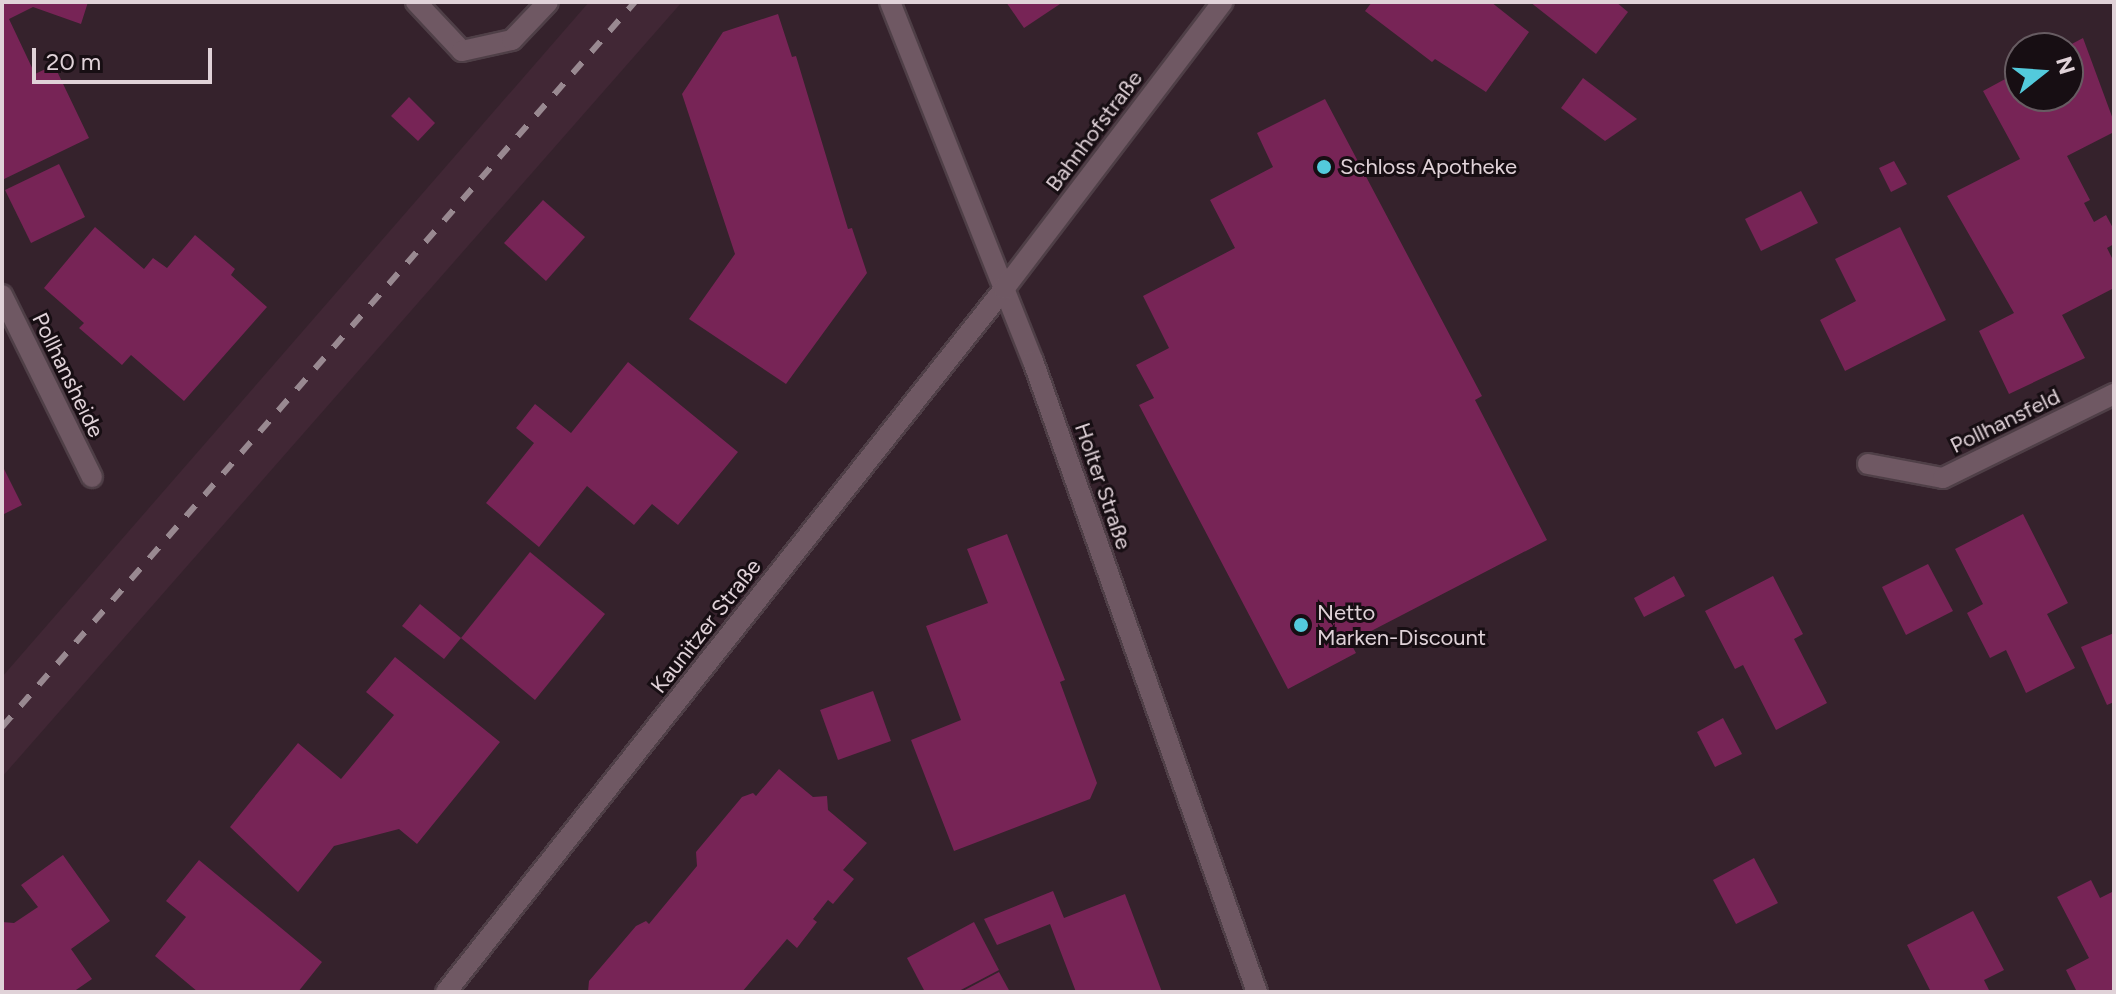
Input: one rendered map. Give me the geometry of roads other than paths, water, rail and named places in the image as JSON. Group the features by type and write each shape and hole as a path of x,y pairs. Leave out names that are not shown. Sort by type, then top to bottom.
{"street":[{"path":"416,2 462,51 512,40 548,2"},
{"name":"Holter Straße","path":"890,2 1044,391 1257,992"},
{"name":"Bahnhofstraße","path":"1004,289 1223,2"},
{"name":"Kaunitzer Straße","path":"446,992 1004,289"},
{"name":"Pollhansheide","path":"2,295 92,477"},
{"name":"Pollhansfeld","path":"1868,464 1943,478 2114,394"},
{"path":"460,975 472,992"}],"railway":[{"path":"2,727 635,2"}],"place":[{"name":"Schloss Apotheke","path":"1324,167"},
{"name":"Netto Marken-Discount","path":"1301,625"}]}
